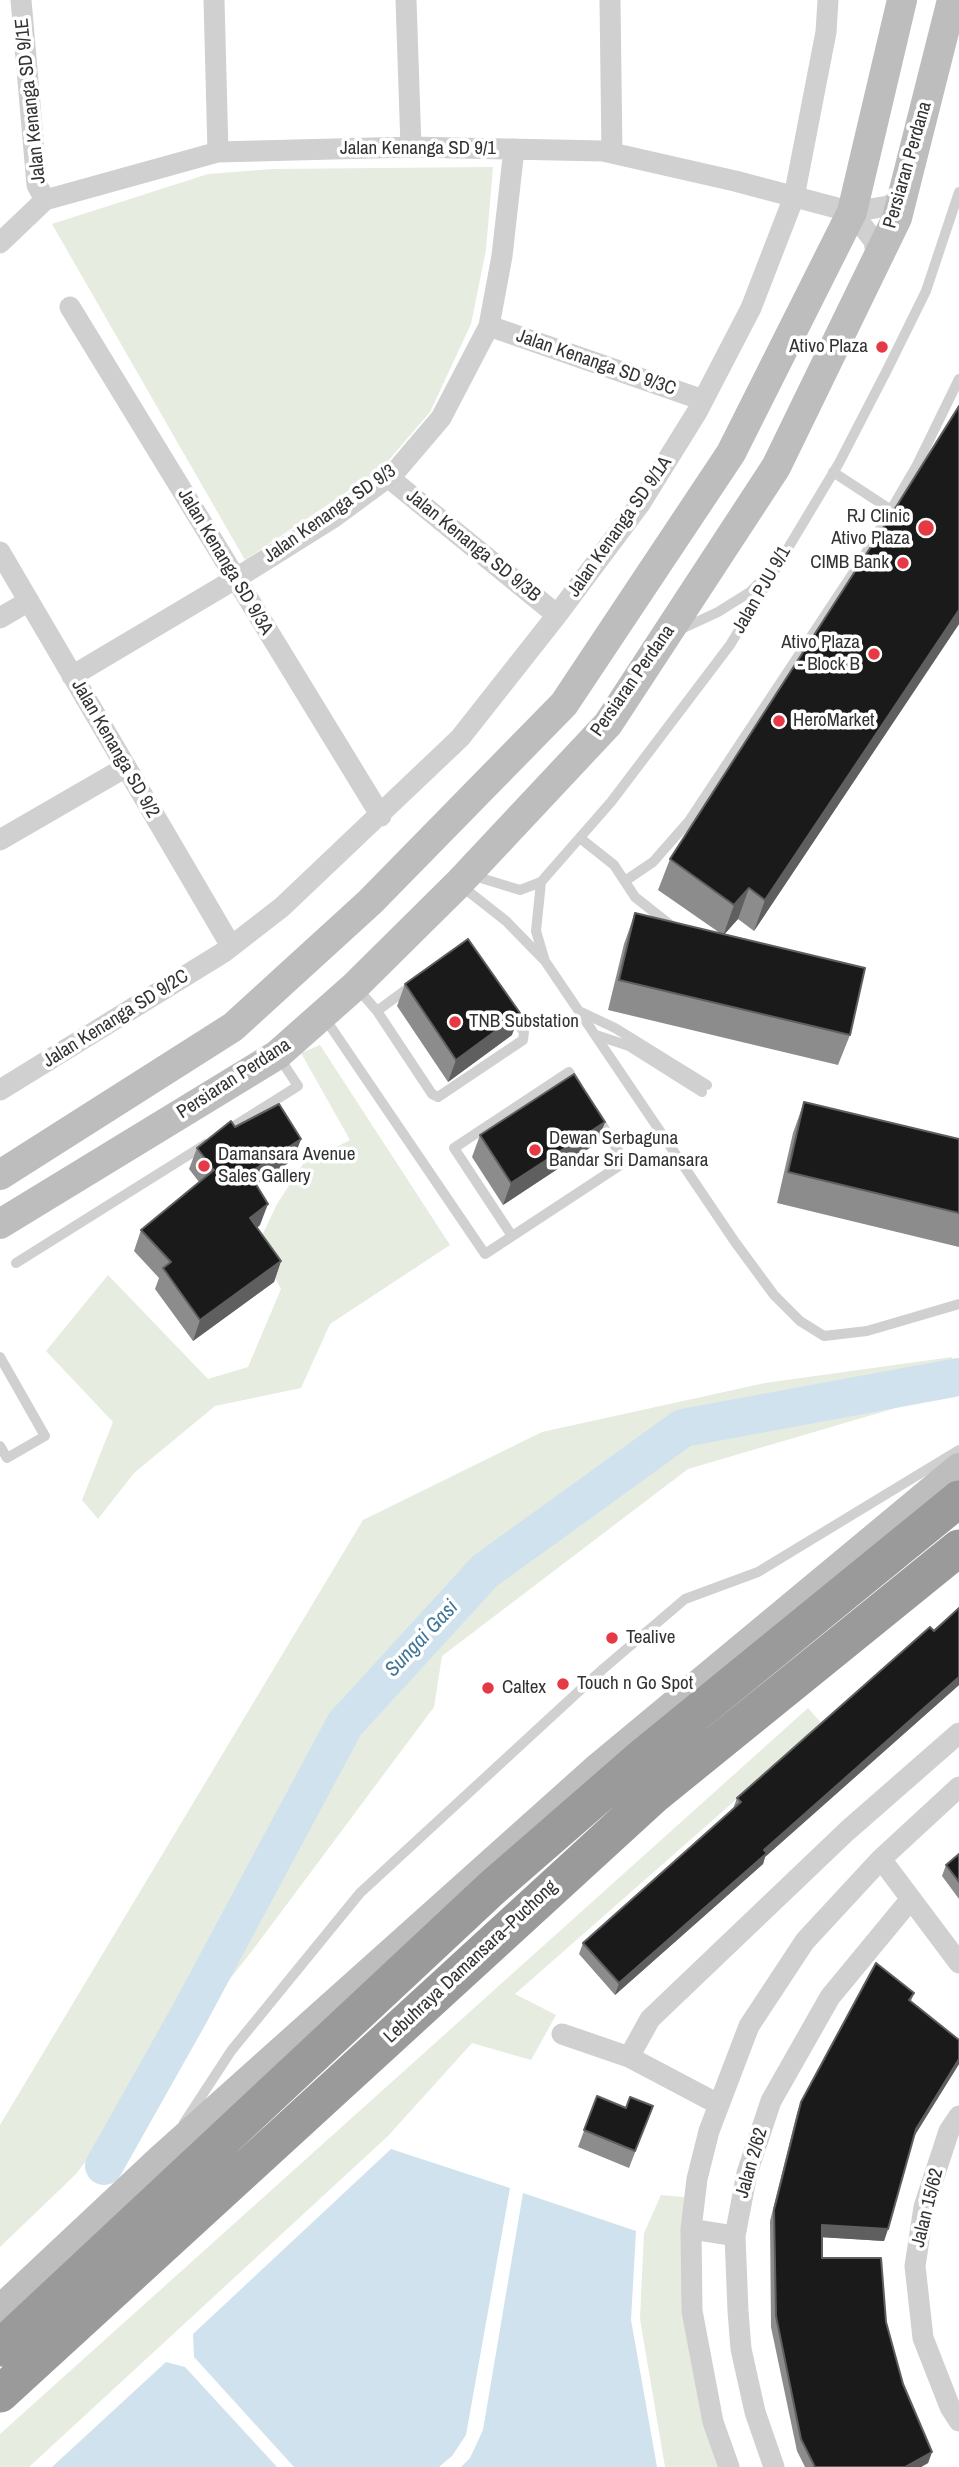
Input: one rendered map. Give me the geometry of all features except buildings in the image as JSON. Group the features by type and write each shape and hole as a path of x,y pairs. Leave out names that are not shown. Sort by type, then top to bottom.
{"highway":[{"path":"0,2348 492,1888 646,1754 959,1499"},
{"name":"Lebuhraya Damansara–Puchong","path":"0,2394 654,1795 959,1548"}],"main road":[{"path":"0,1175 233,1027 370,902 564,704 731,453 852,212 902,0"},
{"name":"Persiaran Perdana","path":"0,1224 277,1055 355,986 462,879 608,724 776,467 897,218 952,0"},
{"path":"0,1166 33,1154"},
{"path":"0,2310 160,2160 599,1767 959,1468"}],"street":[{"name":"Jalan Kenanga SD 9/1E","path":"21,0 37,185 45,200"},
{"path":"214,0 218,152"},
{"path":"406,0 411,147"},
{"path":"610,0 612,153"},
{"name":"Jalan Kenanga SD 9/1A","path":"231,946 282,907 381,816 460,737 557,615 640,504 704,400 751,308 794,197 826,32 828,0"},
{"name":"Jalan Kenanga SD 9/1","path":"0,243 45,200 218,152 411,147 612,153 852,212 888,206 903,197"},
{"name":"Jalan Kenanga SD 9/3","path":"72,676 334,517 388,477 441,418 489,326 502,256 514,149"},
{"path":"852,212 874,241 877,259"},
{"name":"Jalan Kenanga SD 9/3A","path":"70,307 381,816"},
{"name":"Jalan Kenanga SD 9/3C","path":"489,326 704,400"},
{"name":"Jalan Kenanga SD 9/3B","path":"388,477 557,615"},
{"name":"Jalan Kenanga SD 9/2","path":"0,552 231,946"},
{"path":"0,618 29,601"},
{"path":"0,840 126,767"},
{"name":"Jalan Kenanga SD 9/2C","path":"0,1090 231,946"},
{"path":"629,2057 650,2019 847,1830 959,1733"},
{"path":"729,2467 713,2422 702,2376 692,2311 691,2229 702,2154 718,2104 749,2026 806,1941 881,1859 959,1787"},
{"path":"881,1859 959,1963"},
{"name":"Jalan 2/62","path":"774,2467 755,2412 741,2349 735,2236 747,2173 771,2101 830,1997 910,1899"},
{"path":"562,2034 629,2057 718,2104"},
{"name":"Jalan 15/62","path":"959,2116 949,2131 924,2207 915,2266 923,2338 950,2407 959,2421"},
{"path":"691,2229 735,2236"}],"lane":[{"name":"Jalan PJU 9/1","path":"541,882 674,722 730,645 833,472 926,291 959,192"},
{"path":"625,881 653,862 689,821 863,558 959,379"},
{"path":"833,472 891,510"},
{"path":"665,636 694,624 750,592 777,563"},
{"path":"580,838 614,865 635,897 687,935"},
{"path":"462,879 520,890 541,882 536,930 545,961"},
{"path":"462,879 545,961 735,1242 774,1294 800,1321 824,1336 867,1331 959,1304"},
{"path":"377,1012 417,981"},
{"path":"355,986 377,1012 432,1094 438,1097 523,1040 524,1032 500,1000"},
{"path":"579,1011 615,1028 705,1089 629,1046 596,1035"},
{"path":"322,1015 485,1254 625,1162 590,1106"},
{"path":"16,1264 298,1086 277,1055"},
{"path":"512,1236 454,1148 569,1072 583,1094"},
{"path":"0,1357 45,1436 3,1460 0,1446"},
{"path":"160,2160 231,2051 360,1893 603,1669 685,1599 758,1572 959,1450"}],"shaded area":[{"path":"493,167 486,250 471,324 430,412 381,469 245,560 52,224 208,174 273,169"},
{"path":"320,1045 450,1245 330,1324 301,1388 215,1406 134,1473 98,1519 82,1500 113,1422 46,1351 108,1275 208,1379 248,1367 281,1289 257,1246 277,1204 303,1164 350,1140 301,1053"},
{"path":"952,1357 957,1390 688,1469 442,1656 434,1707 252,1951 75,2175 0,2247 0,2125 363,1520 542,1432 765,1383"},
{"path":"808,1708 822,1724 515,1994 556,2015 531,2060 472,2043 388,2136 29,2467 0,2467 0,2434"},
{"path":"661,2195 693,2198 689,2230 725,2467 665,2467 640,2319 644,2233"}],"water":[{"path":"391,2149 510,2188 466,2435 452,2456 439,2467 294,2467 194,2357 193,2334"},
{"path":"523,2193 636,2231 631,2320 657,2467 461,2467 470,2458 483,2430"},
{"path":"166,2362 185,2367 277,2467 52,2467"}],"waterway":[{"name":"Sungai Gasi","path":"104,2166 189,2015 345,1724 485,1571 683,1428 959,1377"}],"place":[{"name":"Ativo Plaza","path":"882,347"},
{"name":"RJ Clinic Ativo Plaza","path":"926,528"},
{"name":"CIMB Bank","path":"903,563"},
{"name":"Ativo Plaza - Block B","path":"874,654"},
{"name":"HeroMarket","path":"779,721"},
{"name":"TNB Substation","path":"455,1022"},
{"name":"Dewan Serbaguna Bandar Sri Damansara","path":"535,1150"},
{"name":"Damansara Avenue Sales Gallery","path":"204,1166"},
{"name":"Tealive","path":"612,1638"},
{"name":"Touch n Go Spot","path":"563,1684"},
{"name":"Caltex","path":"488,1688"}]}
